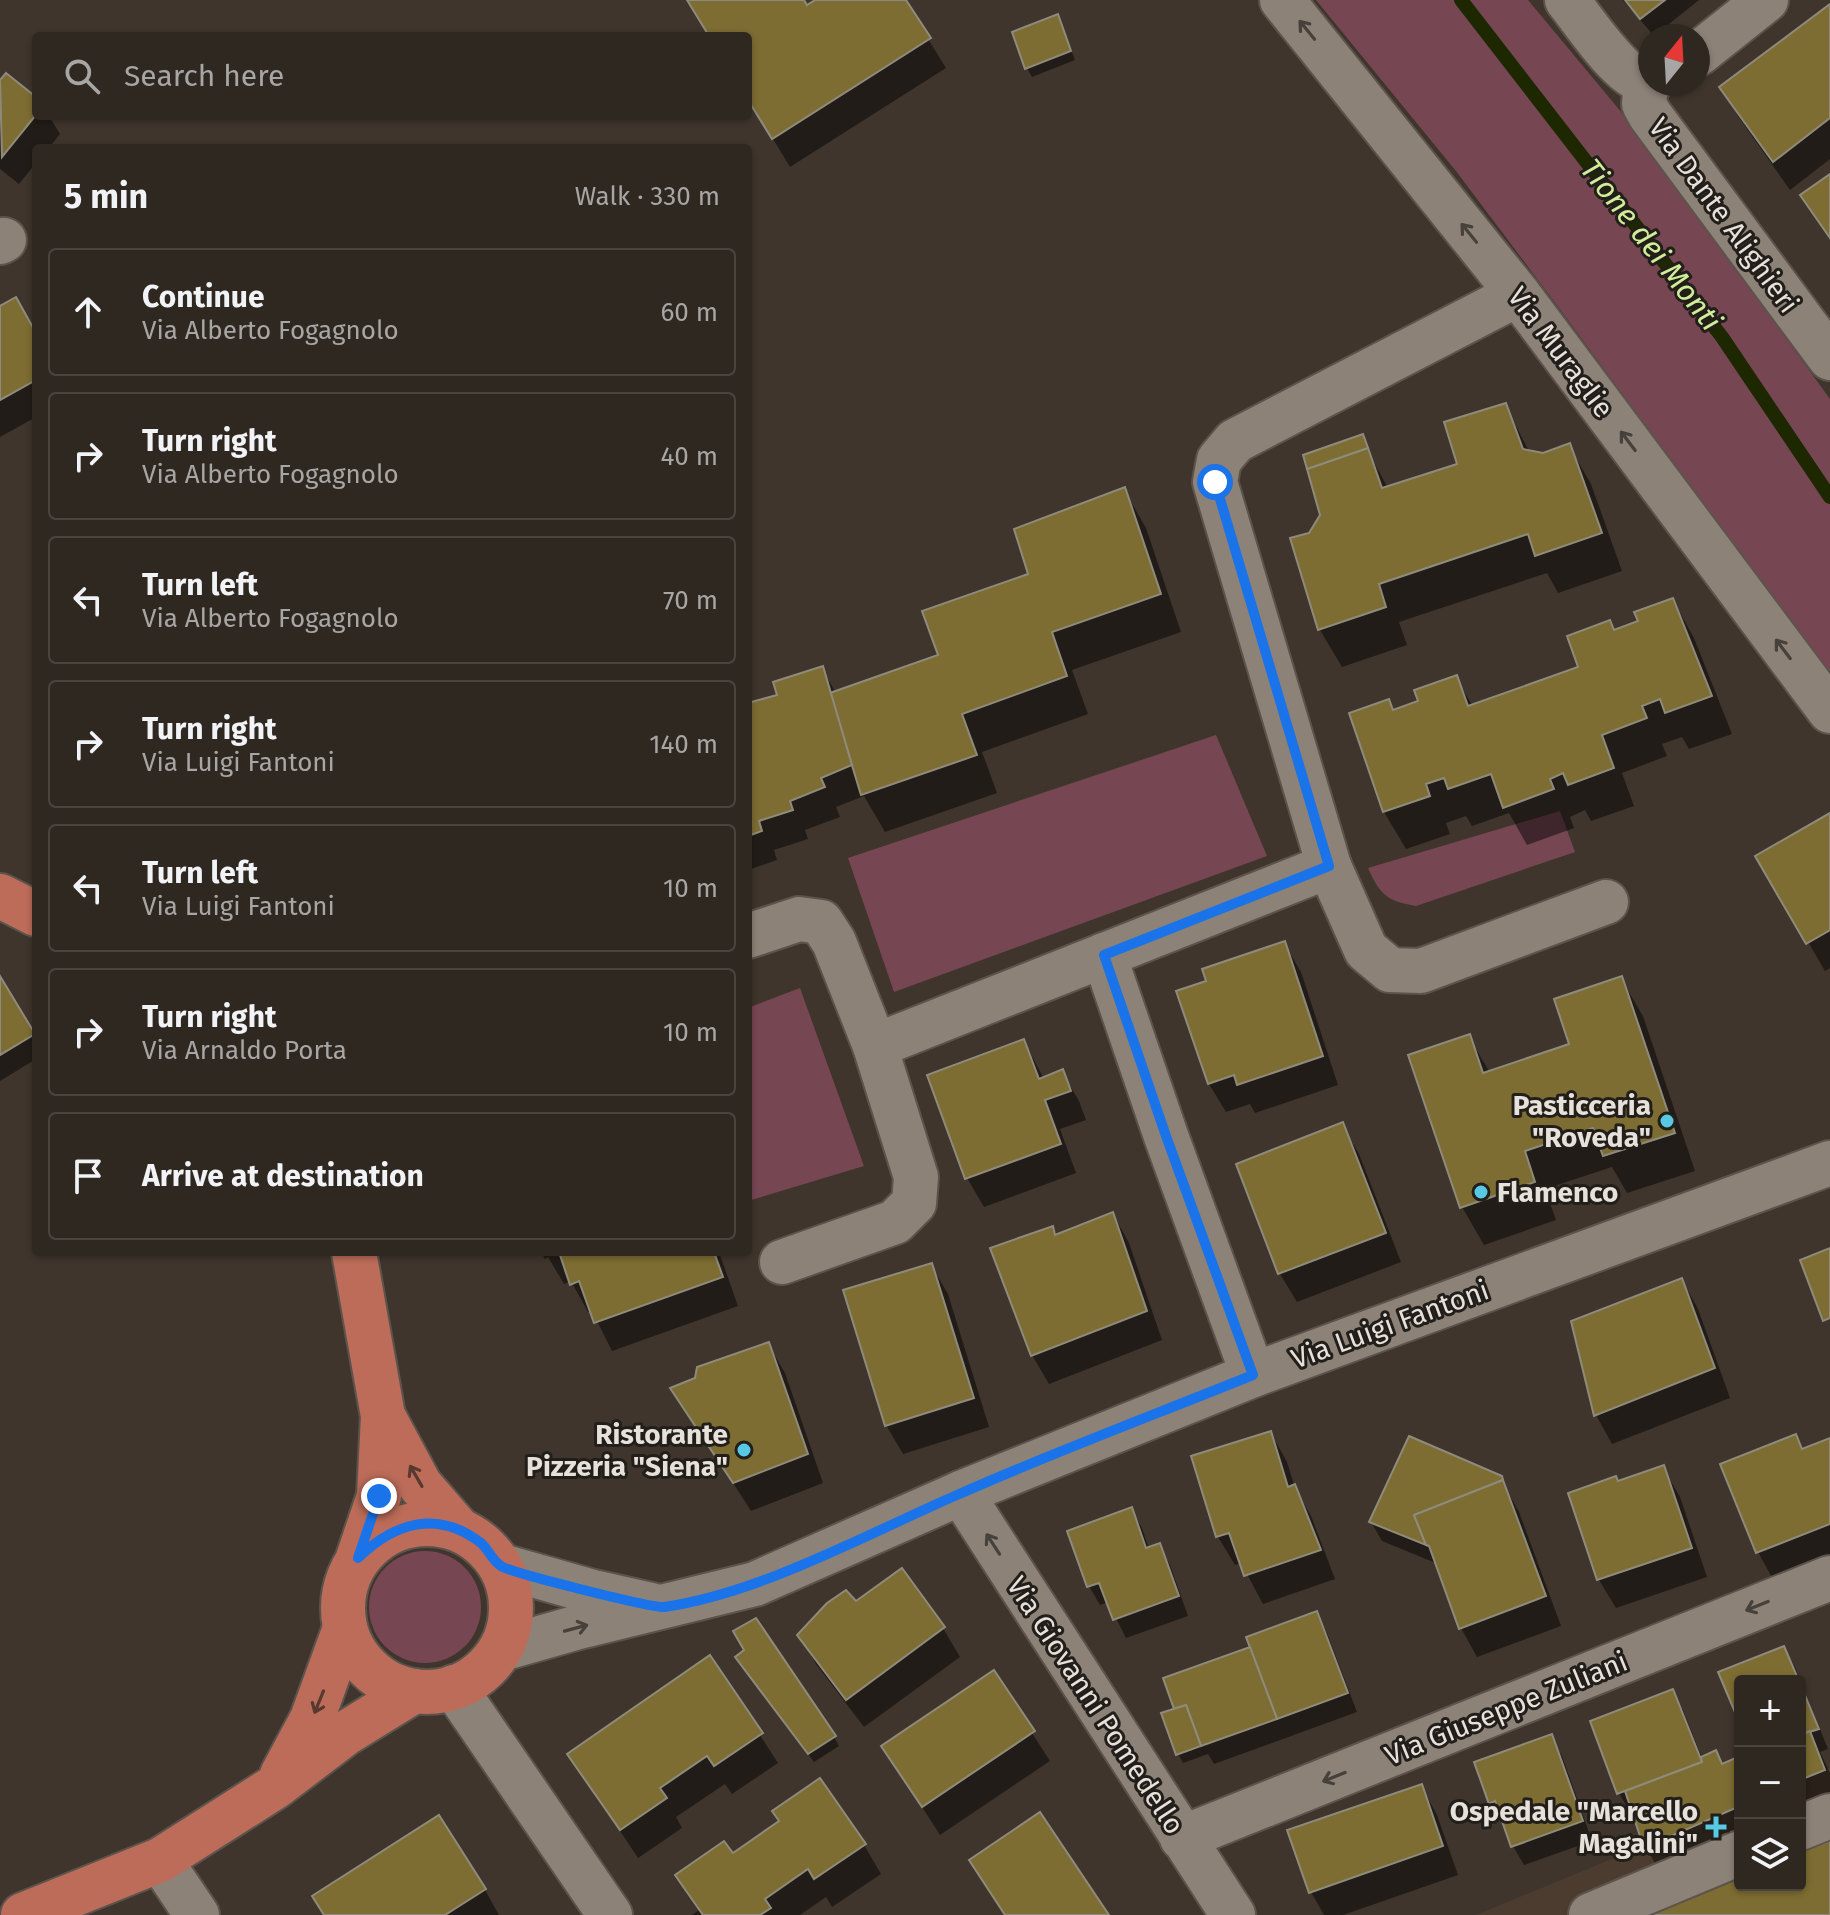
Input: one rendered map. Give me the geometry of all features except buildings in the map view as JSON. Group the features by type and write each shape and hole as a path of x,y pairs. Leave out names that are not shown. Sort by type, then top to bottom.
{"main road":[{"path":"0,896 32,912"},
{"path":"355,1256 383,1416 379,1496 358,1558 347,1580 342,1604 345,1628 355,1651 370,1670 391,1684 434,1689"},
{"name":"Via Luigi Fantoni","path":"383,1416 420,1485 458,1529 482,1544 501,1566"},
{"path":"358,1558 378,1539 403,1527 431,1523 458,1529"},
{"path":"23,1915 160,1860 275,1787 346,1733 434,1689 480,1672 501,1649 510,1622 510,1593 501,1566"},
{"path":"275,1787 312,1719 345,1628"}],"street":[{"name":"Via Muraglie","path":"1282,0 1518,294 1830,711"},
{"name":"Via Dante Alighieri","path":"1567,0 1622,67 1638,80"},
{"path":"1710,44 1766,0"},
{"name":"Via Dante Alighieri","path":"1646,96 1644,104 1650,115 1830,358"},
{"path":"1518,294 1235,441 1219,460 1215,482 1329,866 1366,950 1390,970 1421,971 1606,902"},
{"path":"875,1046 1329,866"},
{"path":"752,935 799,919 821,922 834,942 875,1046 916,1177 914,1203 895,1222 782,1262"},
{"path":"1104,955 1253,1375"},
{"name":"Via Luigi Fantoni","path":"501,1566 661,1607 755,1584 961,1493 1253,1375 1830,1163"},
{"name":"Via Giovanni Pomedello","path":"961,1493 1233,1915"},
{"name":"Via Giuseppe Zuliani","path":"1182,1838 1830,1578"},
{"path":"501,1649 661,1607"},
{"path":"434,1689 610,1915"},
{"path":"1806,1826 1830,1816"},
{"path":"1591,1915 1734,1855"},
{"path":"160,1860 197,1915"}],"shaded area":[{"path":"1316,0 1528,0 1627,119 1830,399 1830,677 1456,171"},
{"path":"1216,735 1267,856 894,992 848,858"},
{"path":"1560,811 1575,852 1416,906 1391,899 1376,885 1368,868"},
{"path":"800,988 864,1166 752,1200 752,1006"},
{"path":"425,1551 447,1555 465,1567 477,1585 481,1607 477,1629 465,1647 447,1659 425,1663 403,1659 385,1647 373,1629 369,1607 373,1585 385,1567 403,1555"},
{"name":"Ospedale \"Marcello Magalini\"","path":"1830,1768 1830,1915 1476,1915 1734,1808 1734,1891 1806,1891 1806,1778"}],"waterway":[{"name":"Tione dei Monti","path":"1461,0 1722,337 1830,497"}],"place":[{"name":"Pasticceria \"Roveda\"","path":"1667,1121"},
{"name":"Flamenco","path":"1481,1192"},
{"name":"Ristorante Pizzeria \"Siena\"","path":"744,1450"},
{"name":"Ospedale \"Marcello Magalini\"","path":"1716,1827"}],"route":[{"path":"379,1496 358,1558 378,1539 403,1527 431,1523 458,1529 482,1544 501,1566 661,1607 755,1584 961,1493 1253,1375 1104,955 1329,866 1215,482"}]}
